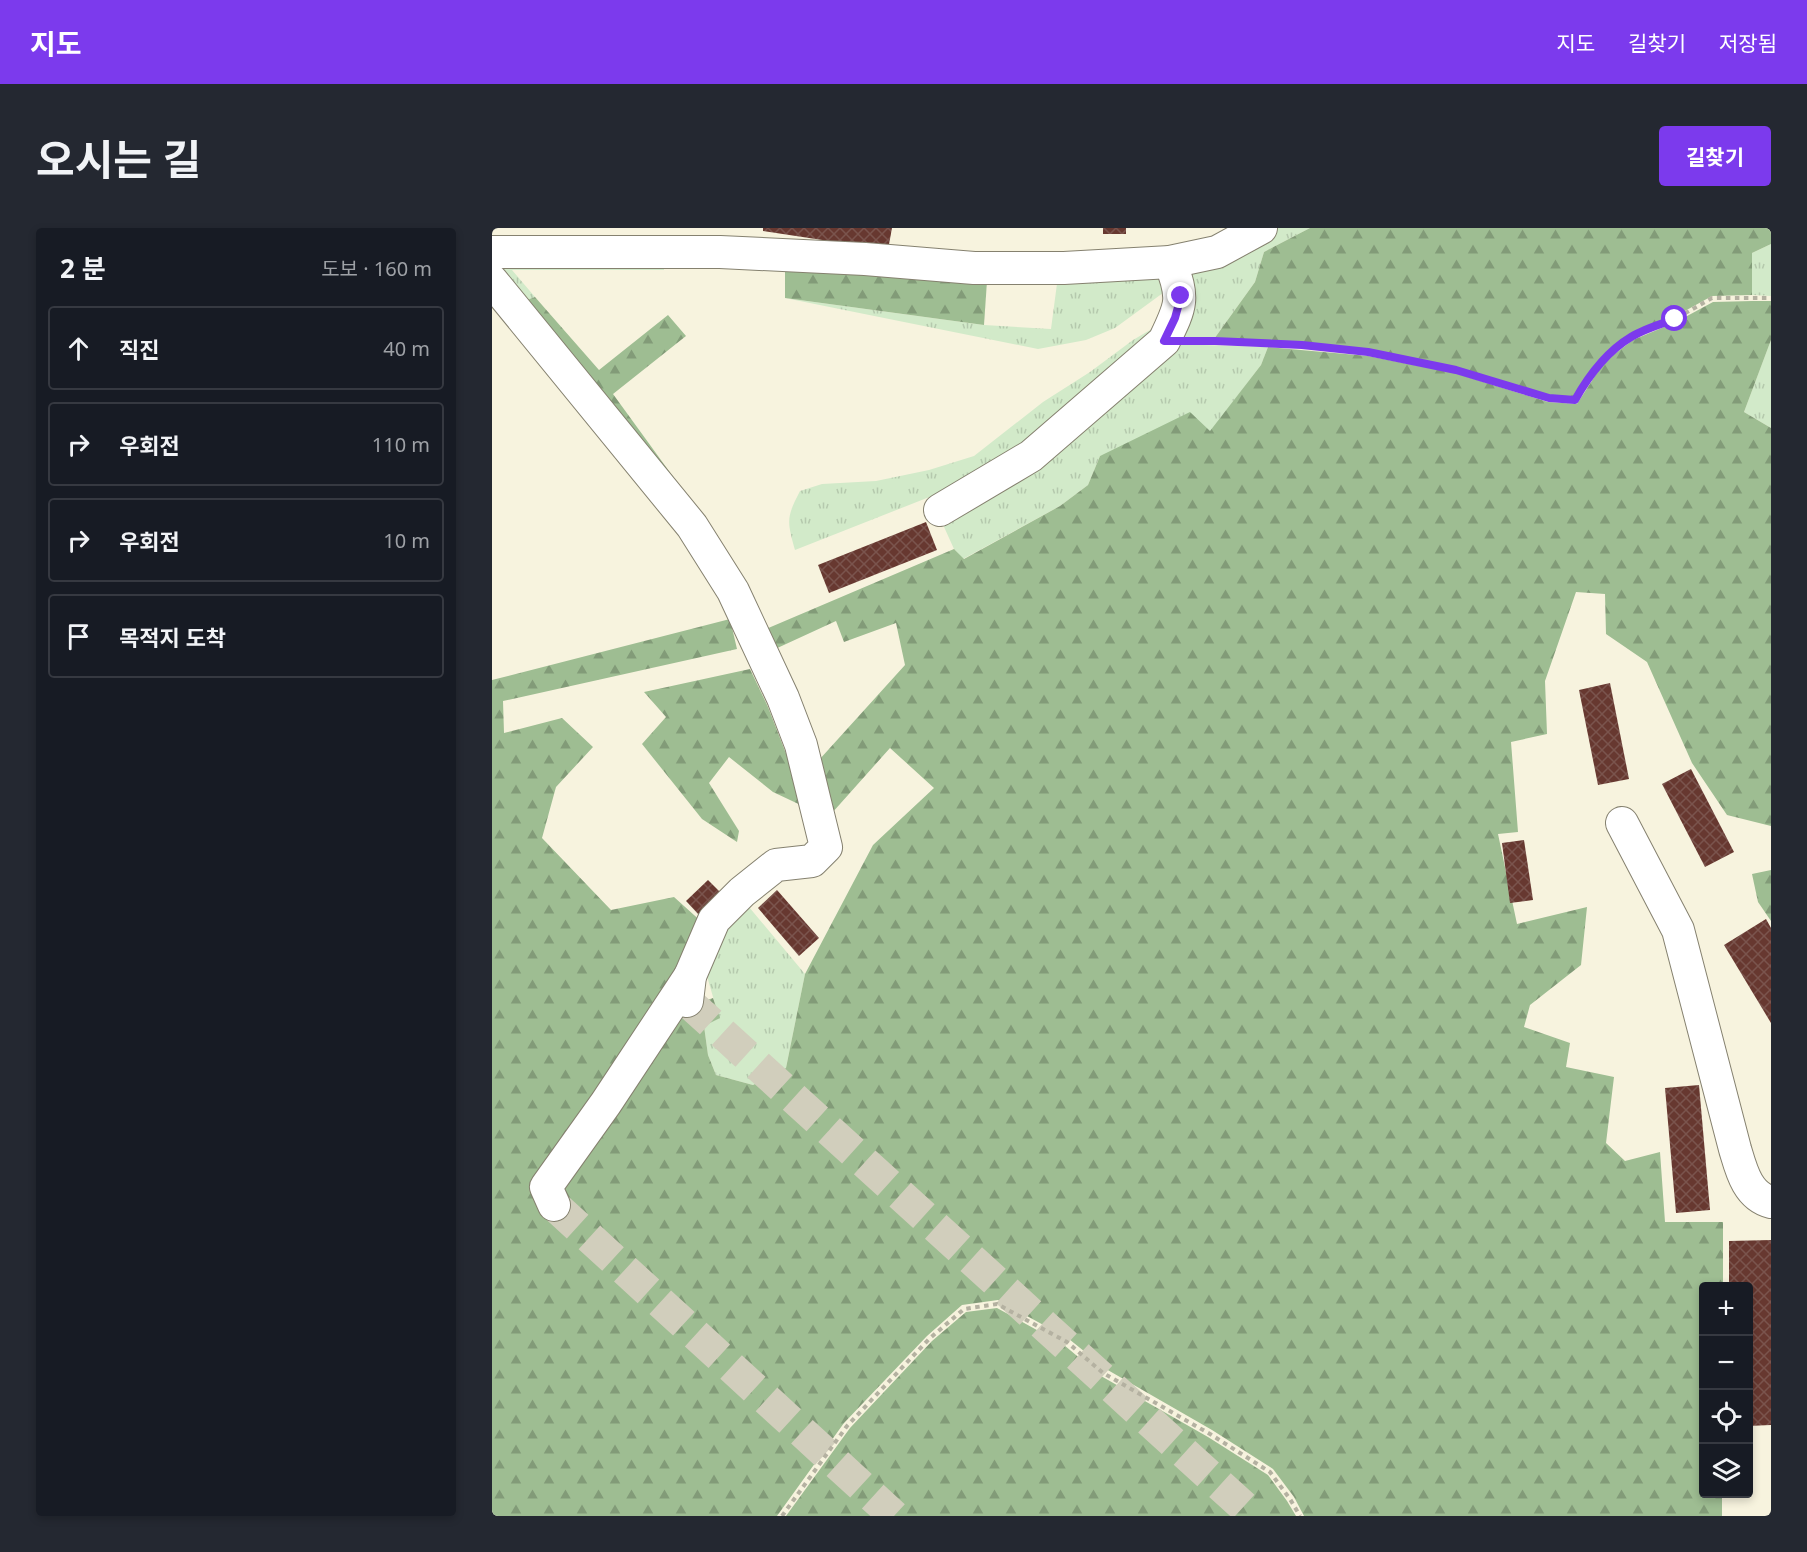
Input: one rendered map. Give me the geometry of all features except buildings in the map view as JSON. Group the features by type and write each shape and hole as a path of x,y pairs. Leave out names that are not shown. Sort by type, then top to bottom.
{"street":[{"path":"492,252 720,252 865,258 974,268 1064,268 1170,262 1217,252 1261,228"},
{"path":"940,510 1031,456 1164,341 1175,318 1181,296 1170,262"},
{"path":"492,281 692,526 733,591 783,698 801,745 826,847 812,861 776,865 742,892 714,920 688,989 546,1186 554,1205"},
{"path":"1622,824 1678,930 1746,1184 1765,1201 1771,1202"}],"path":[{"path":"1164,341 1302,345 1368,352 1456,370 1549,398 1575,400 1601,360 1631,337 1675,319 1712,298 1771,298"},
{"path":"782,1516 847,1426 929,1339 964,1309 997,1304 1067,1342 1103,1373 1210,1434 1270,1472 1300,1516"}],"green space":[{"path":"1277,228 1310,228 1264,252 1255,282 1214,339 1170,339 1182,278"},
{"path":"1310,228 1771,228 1771,244 1752,253 1752,295 1712,296 1674,317 1631,335 1600,359 1574,398 1549,396 1456,368 1369,350 1302,343 1214,339 1255,282 1264,252"},
{"path":"1771,244 1771,296 1752,295 1752,253"},
{"path":"492,258 664,258 664,270 512,270 535,297 522,302"},
{"path":"785,266 987,281 984,325 785,298"},
{"path":"1146,272 1161,279 1167,290 1115,328 1086,340 1038,349 785,298 984,325 1051,329 1058,276"},
{"path":"535,297 599,370 668,315 686,336 613,394 698,511 522,302"},
{"path":"1771,301 1771,340 1744,412 1771,428 1771,826 1727,815 1692,763 1647,662 1606,634 1605,594 1576,592 1545,681 1547,734 1511,742 1518,832 1498,834 1517,924 1587,907 1581,965 1530,1005 1524,1027 1570,1043 1566,1067 1614,1077 1606,1143 1625,1161 1660,1152 1665,1222 1723,1222 1723,1282 1699,1282 1699,1498 1722,1498 1722,1516 1304,1516 1294,1497 1273,1469 1212,1430 1106,1369 1069,1339 998,1300 962,1305 927,1336 844,1423 777,1516 492,1516 492,680 730,619 737,649 503,701 504,733 562,718 593,747 556,787 542,838 611,910 674,897 704,924 559,1189 681,1009 713,998 720,1018 704,1026 708,1055 716,1075 753,1085 786,1068 805,974 873,845 934,788 890,748 832,813 819,760 905,665 896,623 844,642 836,621 773,650 766,629 954,549 964,559 1060,506 1088,485 1100,456 1190,412 1210,431 1261,365 1268,347 1368,356 1455,373 1548,402 1577,404 1604,362 1633,340 1676,322 1713,302"},
{"path":"1162,323 1023,451 937,494 795,550 789,520 800,491 822,484 876,481 929,470 974,456 1043,402 1090,372 1133,340"},
{"path":"1771,340 1771,428 1744,412"},
{"path":"1170,344 1268,347 1261,365 1210,432 1100,456 1088,485 1060,506 963,559 954,549 940,518"},
{"path":"750,669 768,707 807,808 773,792 729,757 709,783 739,831 737,842 702,819 642,744 666,717 644,692"},
{"path":"1771,870 1771,921 1758,902 1752,874"},
{"path":"749,907 805,974 786,1068 753,1085 716,1075 708,1055 704,1026 719,1018 707,976 720,936"},
{"path":"997,1308 1064,1345 1101,1376 1208,1437 1268,1475 1296,1516 786,1516 850,1428 932,1341 966,1312"}],"tunnel":[{"path":"687,1001 1254,1516"},
{"path":"554,1205 894,1516"}],"route":[{"path":"1181,296 1175,318 1164,341 1302,345 1368,352 1456,370 1549,398 1575,400 1601,360 1631,337 1675,319"}]}
